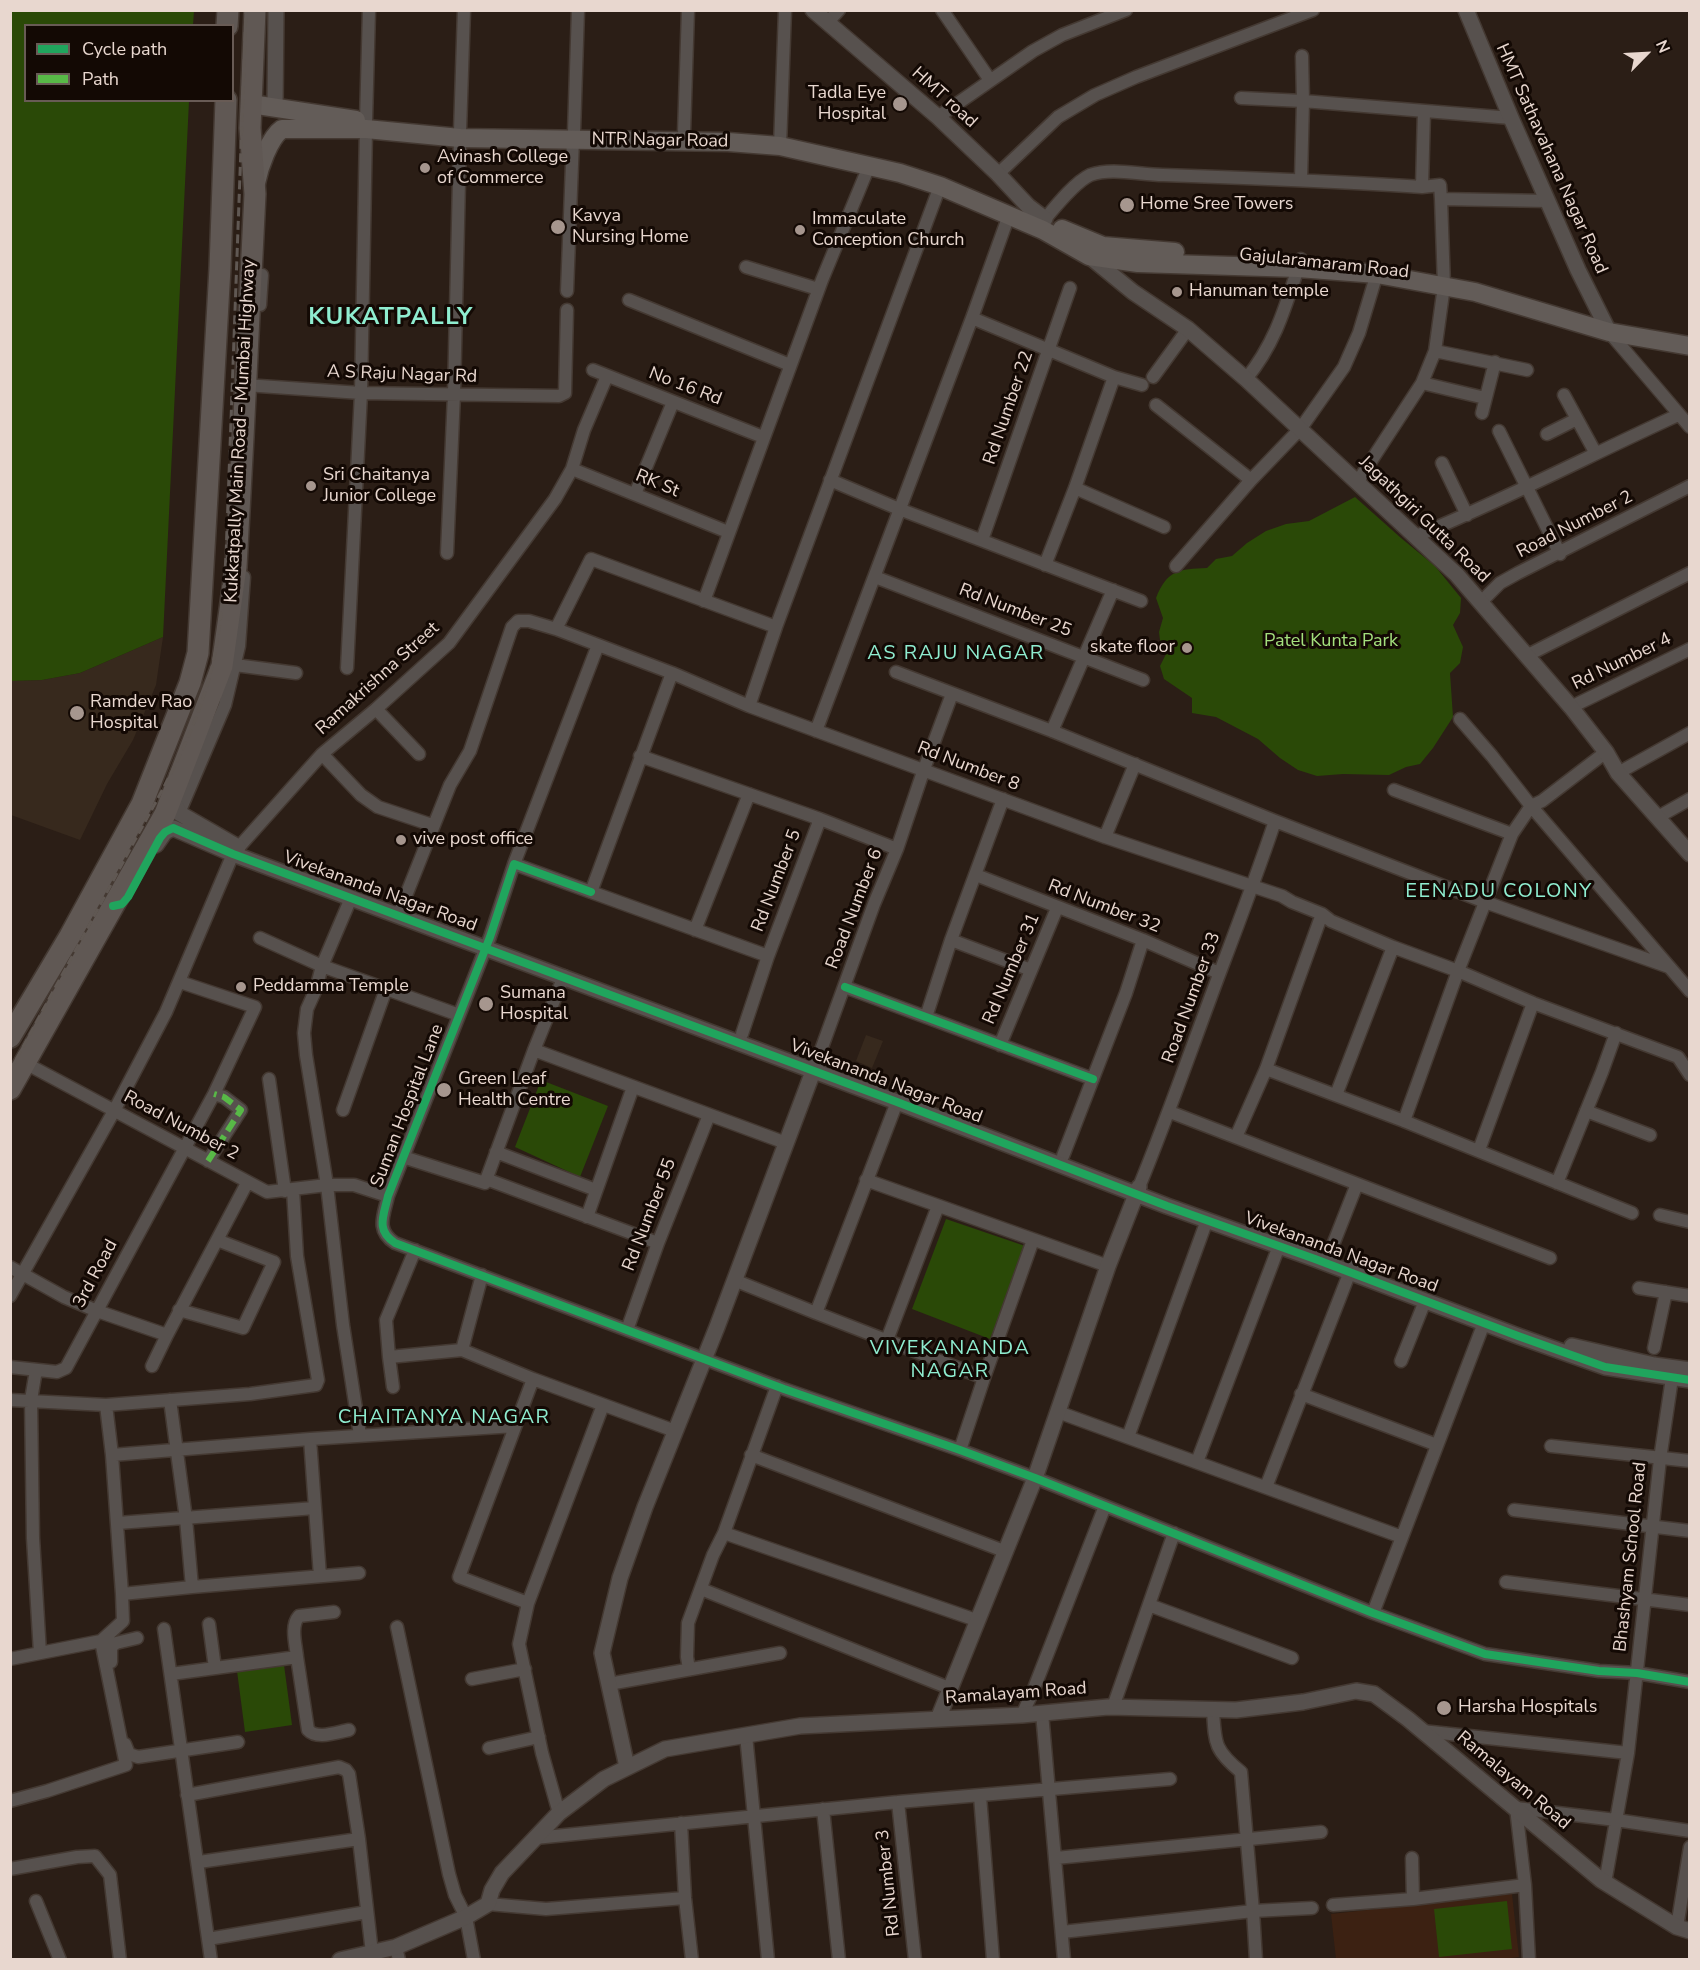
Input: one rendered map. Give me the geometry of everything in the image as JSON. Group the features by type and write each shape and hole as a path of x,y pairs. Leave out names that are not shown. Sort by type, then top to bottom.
{"highway":[{"name":"Kukkatpally Main Road - Mumbai Highway","path":"10,1089 165,814 176,805 220,695 235,578 243,436 250,386 255,194 251,111 255,10"},
{"name":"Kukkatpally Main Road - Mumbai Highway","path":"10,1037 70,936 142,804 190,683 198,653 220,268 225,108"},
{"path":"210,434 243,436"},
{"path":"207,484 240,486"}],"main road":[{"name":"NTR Nagar Road","path":"251,111 275,108 366,125 460,135 780,142 900,173 940,186 1043,230 1089,256"},
{"name":"NTR Nagar Road","path":"255,194 257,175 270,143 276,133 282,129 366,125"},
{"name":"NTR Nagar Road","path":"574,136 684,133 747,135 904,164 1025,215 1045,219"},
{"name":"Gajularamaram Road","path":"1045,219 1062,230 1117,249 1378,270 1444,282 1606,327 1689,346"},
{"name":"Gajularamaram Road","path":"1089,256 1138,263 1299,263"},
{"name":"Gajularamaram Road","path":"1606,327 1689,338"}],"street":[{"path":"275,108 276,10"},
{"path":"347,668 361,393 369,10"},
{"path":"447,553 454,394 464,10"},
{"path":"567,291 578,10"},
{"path":"684,133 688,10"},
{"path":"780,142 785,10"},
{"name":"HMT road","path":"813,10 938,117 1028,206 1045,219"},
{"path":"828,22 839,10"},
{"path":"942,10 990,80"},
{"path":"938,117 1033,51 1062,35 1126,10"},
{"path":"998,174 1058,117 1095,95 1136,77 1313,10"},
{"name":"HMT Sathavahana Nagar Road","path":"1466,10 1578,270 1606,327"},
{"path":"1300,179 1304,101 1302,56"},
{"path":"1241,98 1511,118"},
{"path":"1422,187 1424,111"},
{"path":"704,601 790,365 869,166"},
{"path":"1045,219 1075,187 1089,176 1109,172 1300,179 1422,187 1440,185 1444,282 1435,351 1422,383 1358,481"},
{"path":"750,706 776,627 940,186"},
{"path":"1441,199 1548,201"},
{"path":"816,731 1009,215"},
{"name":"Jagathgiri Gutta Road","path":"1089,256 1133,292 1188,329 1246,379 1358,481 1456,575 1571,707 1606,752 1618,773 1689,854"},
{"path":"1246,379 1260,361 1283,317 1299,263"},
{"path":"746,267 819,290"},
{"path":"1176,566 1251,480 1301,428 1344,367 1359,333 1378,270"},
{"path":"220,695 234,665 239,646 250,495 250,386 262,275"},
{"name":"Rd Number 22","path":"982,540 1070,288"},
{"path":"629,300 790,365"},
{"name":"A S Raju Nagar Rd","path":"250,386 361,393 559,396 565,393 567,310"},
{"path":"972,318 1114,377 1142,385"},
{"path":"1606,327 1689,427"},
{"path":"1153,377 1188,329"},
{"path":"1435,351 1527,370"},
{"path":"1482,413 1495,362"},
{"name":"No 16 Rd","path":"593,370 763,437"},
{"name":"Ramakrishna Street","path":"10,1296 114,1111 180,982 236,850 322,754 449,643 555,499 572,469 584,430 607,376"},
{"path":"1046,565 1114,377"},
{"path":"1422,383 1485,398"},
{"path":"1564,395 1595,452"},
{"path":"635,494 674,402"},
{"path":"1156,405 1251,480"},
{"path":"1416,536 1467,515 1595,452 1678,415"},
{"path":"1546,434 1577,419"},
{"path":"1500,431 1560,554"},
{"path":"1442,464 1467,515"},
{"name":"RK St","path":"572,469 728,532"},
{"path":"830,480 899,509 1142,601"},
{"name":"Road Number 2","path":"1481,602 1500,583 1689,486"},
{"path":"1075,488 1164,526"},
{"path":"556,629 591,559 776,627"},
{"path":"1526,656 1689,573"},
{"name":"Rd Number 25","path":"875,577 1143,680"},
{"path":"1052,731 1113,590"},
{"name":"Rd Number 8","path":"432,825 450,785 470,751 512,627 518,621 529,621 556,629 750,706 1003,800 1282,896 1322,914 1331,921 1393,947 1458,971 1533,1003 1678,1057 1689,1075"},
{"name":"Suman Hospital Lane","path":"598,645 514,864 488,942 388,1196 381,1227 387,1238 394,1243 777,1386 1035,1478 1373,1613 1485,1654 1599,1671 1637,1673 1689,1682"},
{"name":"Rd Number 4","path":"1571,707 1689,650"},
{"path":"234,665 296,673"},
{"path":"896,672 1485,902 1669,968"},
{"path":"591,892 672,674"},
{"name":"Road Number 6","path":"815,1066 874,904 897,849 952,694"},
{"path":"376,709 419,754"},
{"path":"1461,719 1531,806 1689,992"},
{"path":"1618,773 1689,733"},
{"path":"1404,1121 1458,971 1512,834 1531,806 1542,801 1606,752"},
{"path":"322,754 361,795 378,807 432,825 401,908"},
{"path":"640,756 820,819 897,849"},
{"path":"1105,837 1135,765"},
{"path":"1394,790 1512,834"},
{"path":"695,930 749,794"},
{"path":"1658,817 1689,799"},
{"path":"926,1017 951,940 1003,800"},
{"name":"Vivekananda Nagar Road","path":"176,805 236,850 351,898 567,969 741,1034 897,1102 1137,1191 1329,1255 1352,1268 1425,1300 1605,1367 1689,1380"},
{"name":"Rd Number 5","path":"741,1034 820,819"},
{"name":"Road Number 33","path":"1137,1191 1170,1112 1275,821"},
{"name":"Vivekananda Nagar Road","path":"113,906 122,904 128,897 160,838 173,828 401,908 488,942 564,976 1063,1156 1137,1191 1279,1246 1352,1268 1577,1348 1654,1365 1689,1370"},
{"path":"514,864 768,956"},
{"name":"Rd Number 32","path":"976,875 1143,940 1219,974"},
{"path":"351,898 322,966 316,989 307,1009 304,1033 327,1185 343,1324 360,1435"},
{"name":"Rd Number 31","path":"1000,1045 1058,908"},
{"path":"1236,1137 1266,1069 1322,914"},
{"path":"260,938 322,966 459,1015"},
{"path":"951,940 1031,970"},
{"path":"1063,1156 1126,993 1143,940"},
{"path":"1336,1095 1393,947"},
{"path":"403,1157 485,1184 564,976"},
{"name":"3rd Road","path":"10,1367 57,1372 66,1368 214,1094 255,1007 180,982"},
{"path":"845,987 1093,1079"},
{"path":"343,1110 386,989"},
{"path":"1479,1150 1533,1003"},
{"path":"1557,1183 1616,1033"},
{"path":"534,1050 786,1143"},
{"name":"Road Number 2","path":"25,1063 267,1192 327,1185 354,1185 388,1196"},
{"path":"627,1767 602,1653 620,1578 645,1507 705,1359 815,1066"},
{"path":"1266,1069 1479,1150 1632,1213"},
{"path":"10,1400 106,1405 250,1394 317,1384 289,1190 269,1079"},
{"path":"587,1217 633,1087"},
{"path":"208,1161 241,1110 224,1097 214,1094"},
{"path":"816,1313 897,1102"},
{"path":"1170,1112 1550,1258"},
{"path":"1586,1112 1650,1135"},
{"name":"Rd Number 55","path":"627,1330 658,1243 709,1115"},
{"path":"496,1152 596,1190"},
{"path":"486,1179 658,1243"},
{"path":"866,1180 1108,1266"},
{"path":"152,1366 247,1182"},
{"path":"1329,1255 1358,1184"},
{"path":"938,1719 1035,1478 1108,1266 1137,1191"},
{"path":"887,1340 938,1206"},
{"path":"1660,1215 1689,1222"},
{"path":"1128,1437 1207,1220"},
{"path":"179,1310 243,1328 274,1262 217,1240"},
{"path":"960,1450 1033,1240"},
{"path":"1197,1462 1279,1246"},
{"path":"393,1388 386,1320 415,1250"},
{"path":"10,1267 64,1297 166,1335"},
{"path":"1266,1487 1352,1268"},
{"path":"462,1350 482,1275"},
{"path":"734,1280 984,1378"},
{"path":"1640,1288 1689,1296"},
{"path":"1654,1348 1666,1292"},
{"path":"1401,1361 1425,1300"},
{"path":"1373,1613 1484,1323"},
{"path":"389,1357 462,1350 532,1380 675,1431"},
{"path":"36,1370 31,1400 33,1538 40,1653"},
{"name":"Bhashyam School Road","path":"1605,1883 1628,1753 1652,1527 1672,1378"},
{"path":"528,1603 459,1577 532,1380"},
{"path":"689,1670 688,1623 724,1533 777,1386"},
{"path":"1301,1394 1437,1445"},
{"path":"170,1400 186,1519 192,1587"},
{"path":"10,1659 101,1641 123,1621 118,1523 106,1405"},
{"path":"559,1813 539,1737 519,1644 528,1603 603,1405"},
{"path":"1058,1412 1402,1537"},
{"path":"112,1455 310,1438 515,1426"},
{"path":"310,1438 320,1576"},
{"path":"1551,1446 1689,1461"},
{"path":"751,1455 1004,1551"},
{"path":"1022,1714 1105,1506"},
{"path":"118,1523 315,1508"},
{"path":"1514,1510 1689,1531"},
{"path":"724,1533 976,1620"},
{"path":"1113,1707 1174,1533"},
{"path":"122,1594 359,1573"},
{"path":"1506,1582 1689,1605"},
{"path":"701,1589 949,1688"},
{"path":"1149,1605 1292,1658"},
{"path":"334,1612 296,1618 294,1626 297,1658 308,1730 311,1734 317,1735 349,1731"},
{"path":"209,1624 215,1668"},
{"path":"397,1628 449,1874 455,1895 466,1917 474,1959"},
{"path":"165,1629 211,1959"},
{"path":"137,1638 116,1643 111,1647 110,1652 126,1749 132,1757 238,1742"},
{"path":"10,1801 126,1765 101,1641"},
{"path":"609,1684 780,1653"},
{"path":"171,1674 297,1658"},
{"path":"472,1679 525,1669"},
{"name":"Ramalayam Road","path":"488,1904 492,1890 502,1873 559,1813 604,1779 665,1749 800,1726 1113,1707 1236,1710 1303,1702 1356,1691 1374,1694 1422,1731 1605,1883 1683,1929"},
{"path":"1213,1710 1218,1748 1225,1759 1241,1772 1254,1911 1256,1959"},
{"path":"1042,1713 1064,1959"},
{"path":"1422,1731 1628,1753"},
{"path":"746,1736 768,1959"},
{"path":"489,1748 539,1737"},
{"path":"187,1795 339,1767 346,1770 349,1774 359,1839 372,1953"},
{"path":"536,1838 898,1802 1170,1779"},
{"path":"980,1796 993,1959"},
{"name":"Rd Number 3","path":"898,1802 915,1959"},
{"path":"1529,1959 1525,1885 1516,1808 1689,1831"},
{"path":"823,1809 839,1959"},
{"path":"681,1823 685,1898 692,1959"},
{"path":"1056,1858 1322,1833"},
{"path":"198,1862 359,1839"},
{"path":"1683,1929 1689,1846"},
{"path":"10,1869 95,1856 110,1875 120,1959"},
{"path":"1412,1858 1413,1899"},
{"path":"1333,1905 1413,1899 1525,1885"},
{"path":"340,1959 372,1953 397,1953 488,1904 546,1909 685,1898"},
{"path":"36,1901 60,1959"},
{"path":"1062,1932 1254,1911 1312,1908"},
{"path":"208,1939 367,1911"}],"shaded area":[{"name":"Ramdev Rao Hospital","path":"163,637 156,685 133,740 107,784 80,840 11,815 10,681 42,680 80,673"},
{"path":"866,1035 883,1041 872,1068 856,1061"},
{"path":"1512,1894 1519,1957 1496,1960 1336,1959 1331,1914"}],"green space":[{"path":"10,11 194,11 193,24 24,24 24,102 189,102 163,637 80,673 42,680 10,681"},
{"name":"Patel Kunta Park","path":"1355,497 1435,566 1461,598 1460,613 1453,625 1463,647 1460,663 1450,673 1453,717 1420,764 1406,767 1389,775 1317,776 1298,770 1258,739 1216,717 1192,713 1192,698 1164,679 1160,666 1167,652 1160,640 1159,632 1163,618 1156,598 1165,582 1175,573 1207,568 1216,559 1232,556 1266,531 1286,524 1309,521"},
{"path":"541,1080 608,1106 580,1177 515,1147"},
{"path":"946,1219 1028,1247 990,1339 912,1309"},
{"path":"284,1665 292,1725 245,1732 237,1671"},
{"path":"1507,1901 1512,1949 1439,1957 1434,1909"}],"railway":[{"path":"10,1071 152,810 193,726 212,667 220,620 226,557 246,10"}],"marked path":[{"path":"208,1161 241,1110 224,1097 214,1094"}],"cycle path":[{"path":"113,906 122,904 128,897 160,838 173,828 233,854 1518,1336 1605,1367 1690,1380"},
{"path":"591,892 514,864 490,937 388,1196 382,1222 385,1233 395,1243 784,1389 1035,1478 1373,1613 1485,1654 1690,1682"},
{"path":"845,987 1093,1079"}],"place":[{"name":"Tadla Eye Hospital","path":"900,104"},
{"name":"Avinash College of Commerce","path":"425,168"},
{"name":"Home Sree Towers","path":"1127,205"},
{"name":"Kavya Nursing Home","path":"558,227"},
{"name":"Immaculate Conception Church","path":"800,230"},
{"name":"Hanuman temple","path":"1177,292"},
{"name":"Sri Chaitanya Junior College","path":"311,486"},
{"name":"skate floor","path":"1187,648"},
{"name":"Ramdev Rao Hospital","path":"77,713"},
{"name":"vive post office","path":"401,840"},
{"name":"Peddamma Temple","path":"241,987"},
{"name":"Sumana Hospital","path":"486,1004"},
{"name":"Green Leaf Health Centre","path":"444,1090"},
{"name":"Harsha Hospitals","path":"1444,1708"}],"district":[{"name":"KUKATPALLY","path":"391,318"},
{"name":"AS RAJU NAGAR","path":"956,654"},
{"name":"EENADU COLONY","path":"1499,892"},
{"name":"VIVEKANANDA NAGAR","path":"950,1360"},
{"name":"CHAITANYA NAGAR","path":"444,1418"}]}
